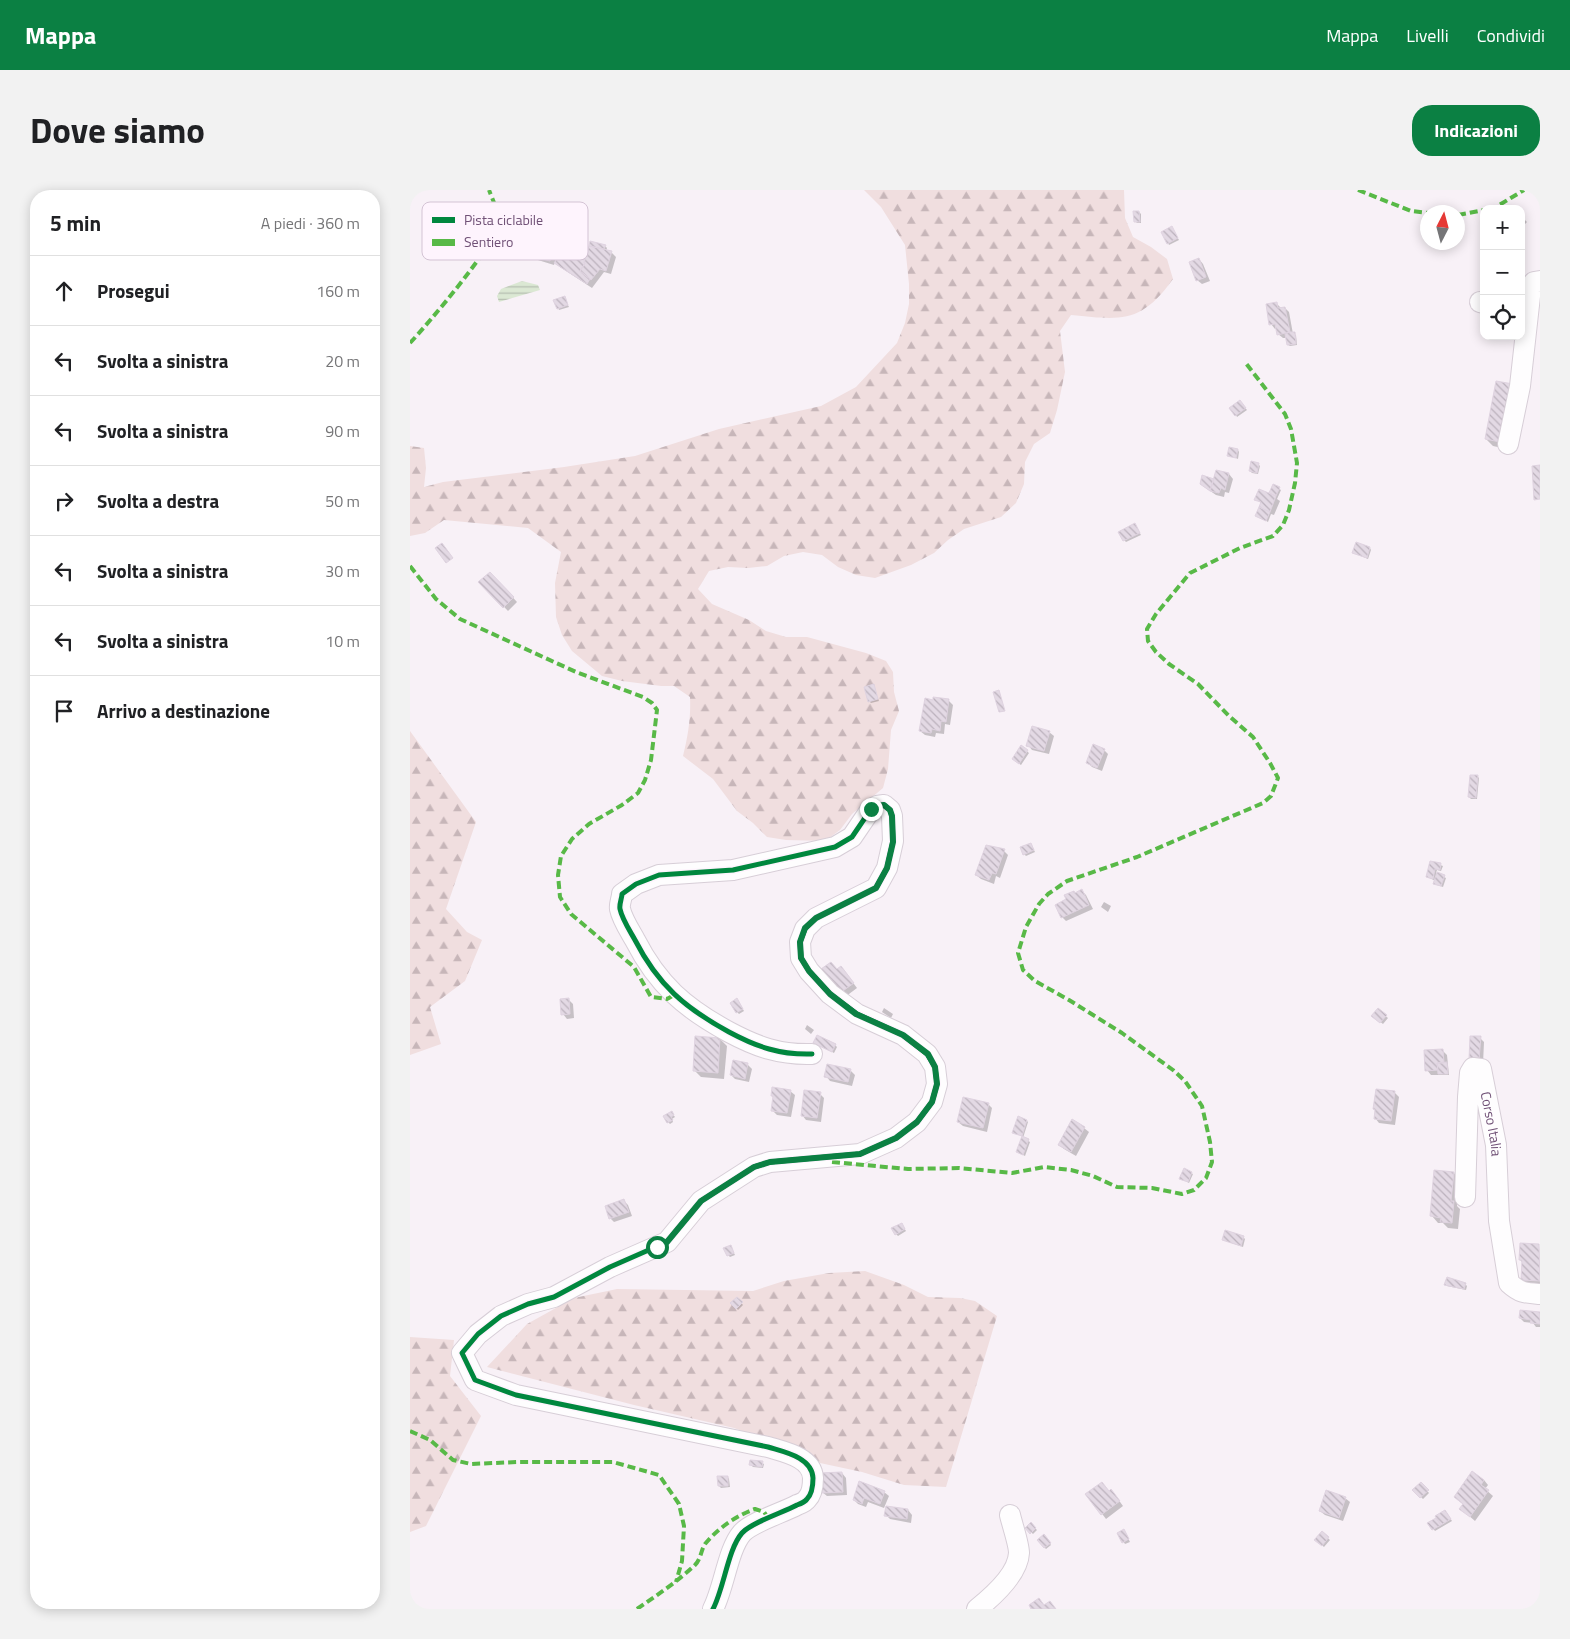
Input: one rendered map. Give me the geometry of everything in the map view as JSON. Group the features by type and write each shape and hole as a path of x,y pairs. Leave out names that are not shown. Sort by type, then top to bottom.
{"street":[{"path":"1540,265 1540,276"},
{"path":"1525,325 1531,288 1534,282 1540,281"},
{"path":"1508,444 1520,386 1523,340"},
{"path":"714,1609 732,1552 742,1533 760,1521 784,1512 807,1500 813,1487 813,1475 809,1465 791,1454 768,1447 516,1395 475,1380 462,1354 478,1334 501,1316 528,1304 554,1297 610,1268 667,1242 701,1201 754,1167 770,1162 860,1154 896,1138 917,1122 932,1102 937,1084 935,1067 928,1054 903,1035 856,1014 830,994 809,971 801,958 800,942 805,928 816,918 876,888 887,868 893,842 892,816 890,810 884,805 871,809 852,837 835,847 734,870 659,875 636,884 622,894 620,908 642,953 674,995 686,1006 704,1018 767,1050 794,1055 812,1054"},
{"name":"Corso Italia","path":"1465,1197 1468,1097 1470,1073 1473,1068 1481,1069 1496,1145 1499,1220 1509,1283 1522,1293 1540,1294"},
{"path":"977,1609 995,1595 1015,1565 1019,1553 1010,1514"}],"green space":[{"path":"864,190 1124,190 1125,218 1133,237 1167,259 1173,279 1151,304 1129,316 1104,318 1071,315 1060,331 1065,372 1050,433 1034,444 1025,462 1024,484 1016,503 1001,517 964,529 934,553 911,565 875,578 856,575 838,567 822,555 803,552 784,556 767,566 748,568 728,567 709,571 698,589 712,604 749,620 766,631 786,637 807,637 866,653 886,661 893,672 894,692 899,711 891,730 888,769 883,788 852,814 840,830 825,841 786,840 767,837 737,811 713,779 683,756 689,727 690,697 674,686 622,681 602,676 572,651 562,635 556,617 555,583 561,552 528,528 444,520 425,533 410,536 410,446 424,448 426,468 424,487 443,482 635,456 719,429 821,406 856,387 897,343 905,323 909,304 905,245 881,207"},
{"path":"410,731 476,822 446,909 467,932 482,940 465,981 430,1007 441,1044 410,1055"},
{"path":"865,1271 904,1285 928,1297 960,1298 975,1301 997,1316 946,1487 904,1485 862,1472 820,1463 789,1448 734,1428 634,1405 487,1367 527,1324 574,1298 617,1289 753,1291 784,1281 829,1273"},
{"path":"410,1337 454,1340 450,1376 481,1416 426,1526 410,1532"}],"shaded area":[{"path":"522,281 538,285 540,290 499,302 497,296 501,289"}],"building":[{"path":"1133,211 1139,211 1140,222 1134,222"},
{"path":"1172,226 1178,238 1167,244 1161,232"},
{"path":"590,241 606,245 604,249 589,246"},
{"path":"589,246 612,251 606,271 600,269 591,280 580,271 585,260 588,260"},
{"path":"1199,258 1206,277 1196,281 1189,262"},
{"path":"556,260 585,260 585,263 580,271 590,279 587,284 554,263"},
{"path":"565,296 568,305 557,309 553,300"},
{"path":"1277,302 1278,308 1285,307 1290,332 1277,335 1275,324 1269,325 1266,304"},
{"path":"1295,332 1296,344 1287,345 1285,334"},
{"path":"1496,381 1513,384 1500,442 1485,439"},
{"path":"1240,400 1246,408 1235,416 1229,408"},
{"path":"1229,447 1238,449 1236,458 1227,456"},
{"path":"1251,461 1259,463 1257,473 1249,471"},
{"path":"1540,465 1540,499 1534,500 1532,466"},
{"path":"1216,470 1229,473 1225,490 1221,488 1219,493 1210,491"},
{"path":"1202,475 1214,479 1210,491 1200,484"},
{"path":"1273,484 1280,487 1276,496 1269,493"},
{"path":"1259,489 1276,496 1270,512 1259,507 1261,502 1254,500"},
{"path":"1259,507 1270,512 1266,521 1255,516"},
{"path":"1135,523 1140,533 1123,541 1118,532"},
{"path":"1356,542 1370,547 1367,558 1352,553"},
{"path":"442,543 453,558 446,563 435,548"},
{"path":"490,572 514,597 503,608 478,582"},
{"path":"874,684 878,699 868,702 864,687"},
{"path":"999,690 1005,711 999,712 993,692"},
{"path":"933,697 949,699 946,722 941,721 940,731 932,729 931,733 919,731 925,698 933,700"},
{"path":"1032,726 1050,731 1044,751 1026,746"},
{"path":"1093,744 1105,749 1097,768 1086,763"},
{"path":"1021,745 1028,750 1019,764 1012,759"},
{"path":"1470,775 1478,775 1476,798 1468,797"},
{"path":"1031,843 1034,850 1023,855 1020,847"},
{"path":"986,845 1005,849 996,874 992,873 989,880 975,875"},
{"path":"1430,861 1441,863 1440,870 1435,869 1433,879 1426,877"},
{"path":"1437,872 1445,875 1441,886 1433,884"},
{"path":"1082,889 1089,905 1061,918 1055,905 1066,899 1064,895 1074,891 1075,893"},
{"path":"831,962 837,969 841,966 854,983 840,993 821,969"},
{"path":"569,998 570,1014 561,1015 560,999"},
{"path":"737,998 743,1009 736,1013 730,1003"},
{"path":"1378,1008 1387,1015 1380,1023 1371,1016"},
{"path":"817,1035 836,1044 832,1052 813,1043"},
{"path":"695,1036 720,1038 718,1073 693,1071"},
{"path":"1470,1036 1481,1036 1479,1060 1469,1060"},
{"path":"1443,1049 1444,1063 1437,1063 1438,1070 1425,1071 1424,1050"},
{"path":"733,1060 748,1063 745,1079 730,1075"},
{"path":"1447,1062 1448,1074 1438,1074 1437,1063"},
{"path":"827,1064 851,1069 848,1082 824,1077"},
{"path":"772,1087 791,1090 787,1113 771,1111"},
{"path":"1376,1089 1395,1091 1391,1121 1374,1119 1375,1110 1373,1109"},
{"path":"804,1090 821,1092 817,1118 801,1116"},
{"path":"963,1097 989,1103 983,1128 957,1122"},
{"path":"672,1111 674,1115 671,1117 673,1120 667,1123 663,1116"},
{"path":"1018,1116 1027,1120 1022,1136 1012,1133"},
{"path":"1072,1119 1085,1127 1071,1152 1058,1145"},
{"path":"1022,1136 1029,1139 1023,1155 1016,1152"},
{"path":"1184,1168 1192,1172 1188,1182 1179,1179"},
{"path":"1434,1170 1454,1172 1451,1201 1454,1201 1452,1223 1440,1222 1441,1218 1430,1216"},
{"path":"624,1199 629,1212 609,1219 605,1206"},
{"path":"902,1223 905,1229 895,1235 891,1228"},
{"path":"1225,1230 1244,1236 1241,1246 1222,1240"},
{"path":"1520,1243 1539,1244 1540,1281 1521,1280 1522,1260 1519,1260"},
{"path":"731,1245 734,1253 727,1256 723,1248"},
{"path":"1447,1277 1466,1283 1464,1289 1444,1285"},
{"path":"737,1297 743,1302 736,1309 730,1303"},
{"path":"1520,1310 1540,1312 1540,1324 1530,1323 1531,1320 1519,1318"},
{"path":"750,1460 763,1461 762,1467 749,1465"},
{"path":"1472,1471 1484,1480 1481,1485 1489,1490 1470,1517 1459,1509 1463,1504 1454,1497"},
{"path":"842,1472 843,1492 821,1493 820,1473"},
{"path":"717,1476 728,1476 728,1486 718,1486"},
{"path":"859,1481 885,1491 880,1504 864,1498 862,1504 853,1500"},
{"path":"1102,1482 1109,1491 1111,1489 1120,1501 1101,1515 1085,1494"},
{"path":"1421,1482 1429,1490 1420,1498 1412,1490"},
{"path":"1326,1490 1346,1497 1339,1518 1319,1511"},
{"path":"886,1506 908,1509 907,1519 884,1516"},
{"path":"1445,1510 1451,1519 1441,1525 1435,1516"},
{"path":"1436,1518 1441,1525 1432,1530 1427,1523"},
{"path":"1031,1522 1036,1528 1030,1534 1025,1528"},
{"path":"1124,1529 1129,1539 1122,1543 1117,1533"},
{"path":"1322,1531 1329,1537 1322,1546 1314,1540"},
{"path":"1044,1534 1051,1543 1044,1548 1037,1540"},
{"path":"1039,1598 1044,1605 1050,1601 1056,1609 1031,1609 1029,1605"}],"marked path":[{"path":"489,190 494,202"},
{"path":"1358,190 1411,211 1420,212"},
{"path":"1499,205 1524,190"},
{"path":"1465,214 1480,211"},
{"path":"410,343 431,320 478,260"},
{"path":"832,1162 908,1169 959,1168 1012,1173 1044,1167 1071,1170 1093,1176 1117,1187 1152,1188 1182,1194 1194,1190 1206,1178 1212,1162 1210,1142 1202,1106 1185,1081 1122,1033 1035,981 1023,970 1018,953 1026,927 1039,904 1048,894 1067,881 1137,857 1263,803 1271,796 1278,778 1253,737 1229,716 1198,684 1169,664 1156,652 1148,641 1147,629 1156,614 1190,573 1240,548 1273,536 1283,525 1289,510 1297,463 1291,429 1285,414 1245,362"},
{"path":"410,566 436,599 460,619 576,672 643,697 652,703 657,710 651,760 645,780 638,793 622,805 589,824 572,839 561,856 558,875 560,897 571,914 634,967 651,997 667,999 674,995"},
{"path":"410,1431 430,1440 453,1460 471,1464 613,1462 659,1475 679,1504 684,1526 682,1561 676,1582"},
{"path":"637,1609 674,1583 695,1565 705,1544 728,1523 755,1509 764,1512 769,1519"}],"cycle path":[{"path":"713,1609 733,1549 742,1533 760,1521 802,1503 809,1497 813,1478 808,1465 796,1456 768,1447 516,1395 475,1380 462,1353 478,1334 501,1316 528,1304 554,1297 610,1267 667,1242 701,1201 754,1167 770,1162 860,1154 896,1138 917,1122 932,1102 937,1084 935,1067 927,1054 903,1035 857,1014 830,994 809,971 801,958 800,942 805,929 816,918 876,888 887,868 893,841 892,816 890,810 884,805 871,809 852,837 835,847 733,870 659,875 636,884 622,894 620,909 626,925 653,970 674,994 713,1023 749,1042 789,1053 812,1054"}],"route":[{"path":"657,1247 667,1242 701,1201 754,1167 770,1162 860,1154 896,1138 917,1122 932,1102 937,1084 935,1067 928,1054 903,1035 856,1014 830,994 809,971 801,958 800,942 805,928 816,918 876,888 887,868 893,842 892,816 890,810 884,805 871,809"}]}
